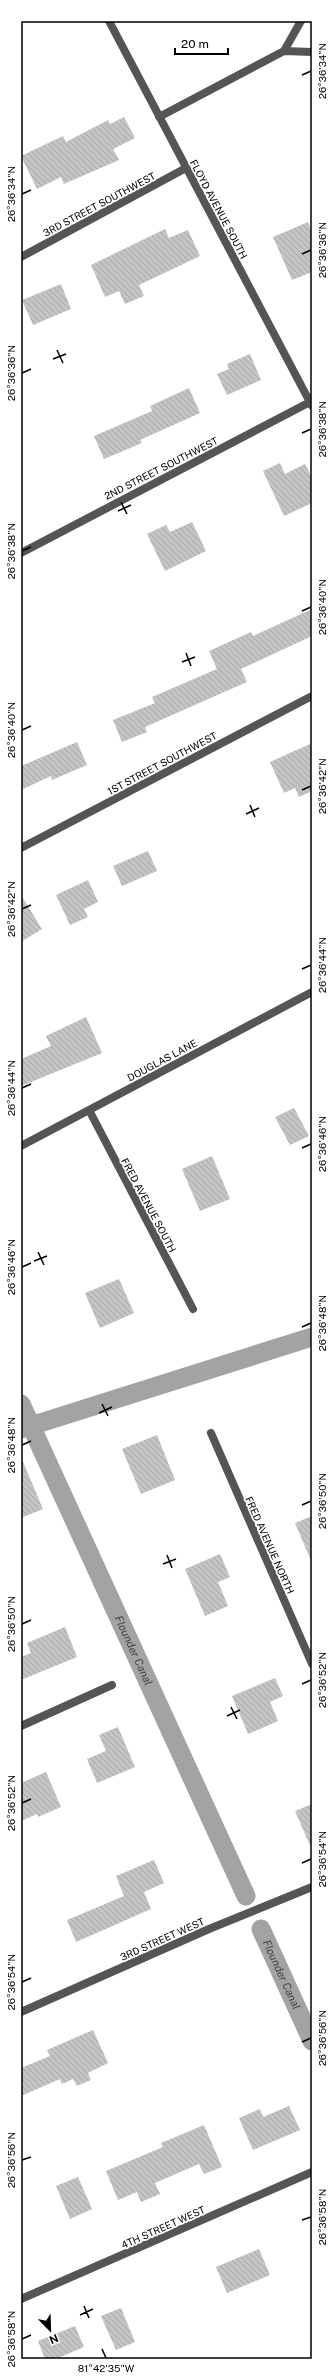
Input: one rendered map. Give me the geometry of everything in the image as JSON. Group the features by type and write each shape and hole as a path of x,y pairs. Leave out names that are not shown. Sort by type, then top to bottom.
{"street":[{"name":"FLOYD AVENUE SOUTH","path":"109,21 311,404"},
{"path":"284,51 301,21"},
{"path":"159,117 284,51 312,52"},
{"name":"3RD STREET SOUTHWEST","path":"21,257 186,168"},
{"name":"2ND STREET SOUTHWEST","path":"21,553 311,404"},
{"name":"1ST STREET SOUTHWEST","path":"21,848 312,696"},
{"name":"DOUGLAS LANE","path":"21,1146 312,992"},
{"name":"FRED AVENUE SOUTH","path":"89,1110 193,1308"},
{"name":"FRED AVENUE NORTH","path":"211,1433 312,1664"},
{"path":"21,1726 112,1686"},
{"name":"3RD STREET WEST","path":"21,2012 209,1929 312,1887"},
{"name":"4TH STREET WEST","path":"21,2299 312,2172"}],"building":[{"path":"124,117 135,138 113,149 119,160 64,184 61,177 37,189 21,156 63,136 66,142 108,120 110,124"},
{"path":"308,222 312,232 312,272 292,280 273,237"},
{"path":"165,229 169,238 188,230 200,256 139,285 144,296 125,304 119,291 105,297 91,265"},
{"path":"61,284 71,309 33,325 22,300"},
{"path":"250,354 261,380 227,395 217,374 229,369 227,364"},
{"path":"189,388 200,413 140,440 142,443 104,459 94,436 152,411 150,406"},
{"path":"280,463 285,474 305,464 312,478 312,503 284,516 263,471"},
{"path":"192,522 206,551 165,571 147,534 166,525 170,532"},
{"path":"312,609 312,636 241,669 247,682 145,727 147,732 122,742 113,720 155,703 152,697 217,669 209,651 251,632 253,636"},
{"path":"77,742 87,765 52,780 51,776 21,790 21,766"},
{"path":"312,743 312,791 299,797 295,788 284,793 270,762"},
{"path":"148,851 157,871 122,886 113,866"},
{"path":"88,880 98,902 84,909 88,917 70,925 56,895"},
{"path":"21,895 42,929 21,942"},
{"path":"86,1017 102,1053 21,1086 21,1059 51,1046 46,1036"},
{"path":"294,1108 309,1136 290,1145 275,1117"},
{"path":"212,1156 230,1199 200,1211 182,1169"},
{"path":"119,1279 134,1313 100,1328 85,1293"},
{"path":"157,1435 175,1480 141,1494 122,1449"},
{"path":"21,1457 43,1509 21,1518"},
{"path":"312,1516 312,1563 295,1523"},
{"path":"220,1554 230,1577 218,1582 228,1606 205,1616 185,1569"},
{"path":"65,1627 77,1657 21,1680 21,1657 31,1653 27,1643"},
{"path":"275,1678 283,1696 270,1702 278,1721 248,1734 232,1696"},
{"path":"118,1727 135,1767 97,1783 87,1759 106,1751 99,1735"},
{"path":"46,1772 61,1807 38,1817 37,1814 21,1821 21,1783"},
{"path":"312,1804 312,1850 295,1811"},
{"path":"154,1860 164,1883 144,1892 151,1909 76,1942 67,1920 124,1896 116,1876"},
{"path":"93,2030 108,2063 88,2073 91,2080 77,2086 73,2079 62,2084 60,2079 21,2096 21,2068 50,2056 47,2050"},
{"path":"289,2106 300,2130 253,2150 239,2118 260,2109 263,2117"},
{"path":"204,2125 222,2167 204,2174 199,2164 155,2183 160,2194 141,2202 137,2192 118,2200 106,2171 163,2147 161,2143"},
{"path":"78,2177 92,2209 70,2219 56,2186"},
{"path":"259,2249 270,2275 227,2293 216,2267"},
{"path":"121,2308 135,2342 116,2350 101,2316"},
{"path":"75,2326 84,2347 56,2359 45,2359 38,2341"}],"waterway":[{"path":"21,1429 312,1337"},
{"name":"Flounder Canal","path":"21,1404 246,1896"},
{"name":"Flounder Canal","path":"261,1929 312,2041"}]}
